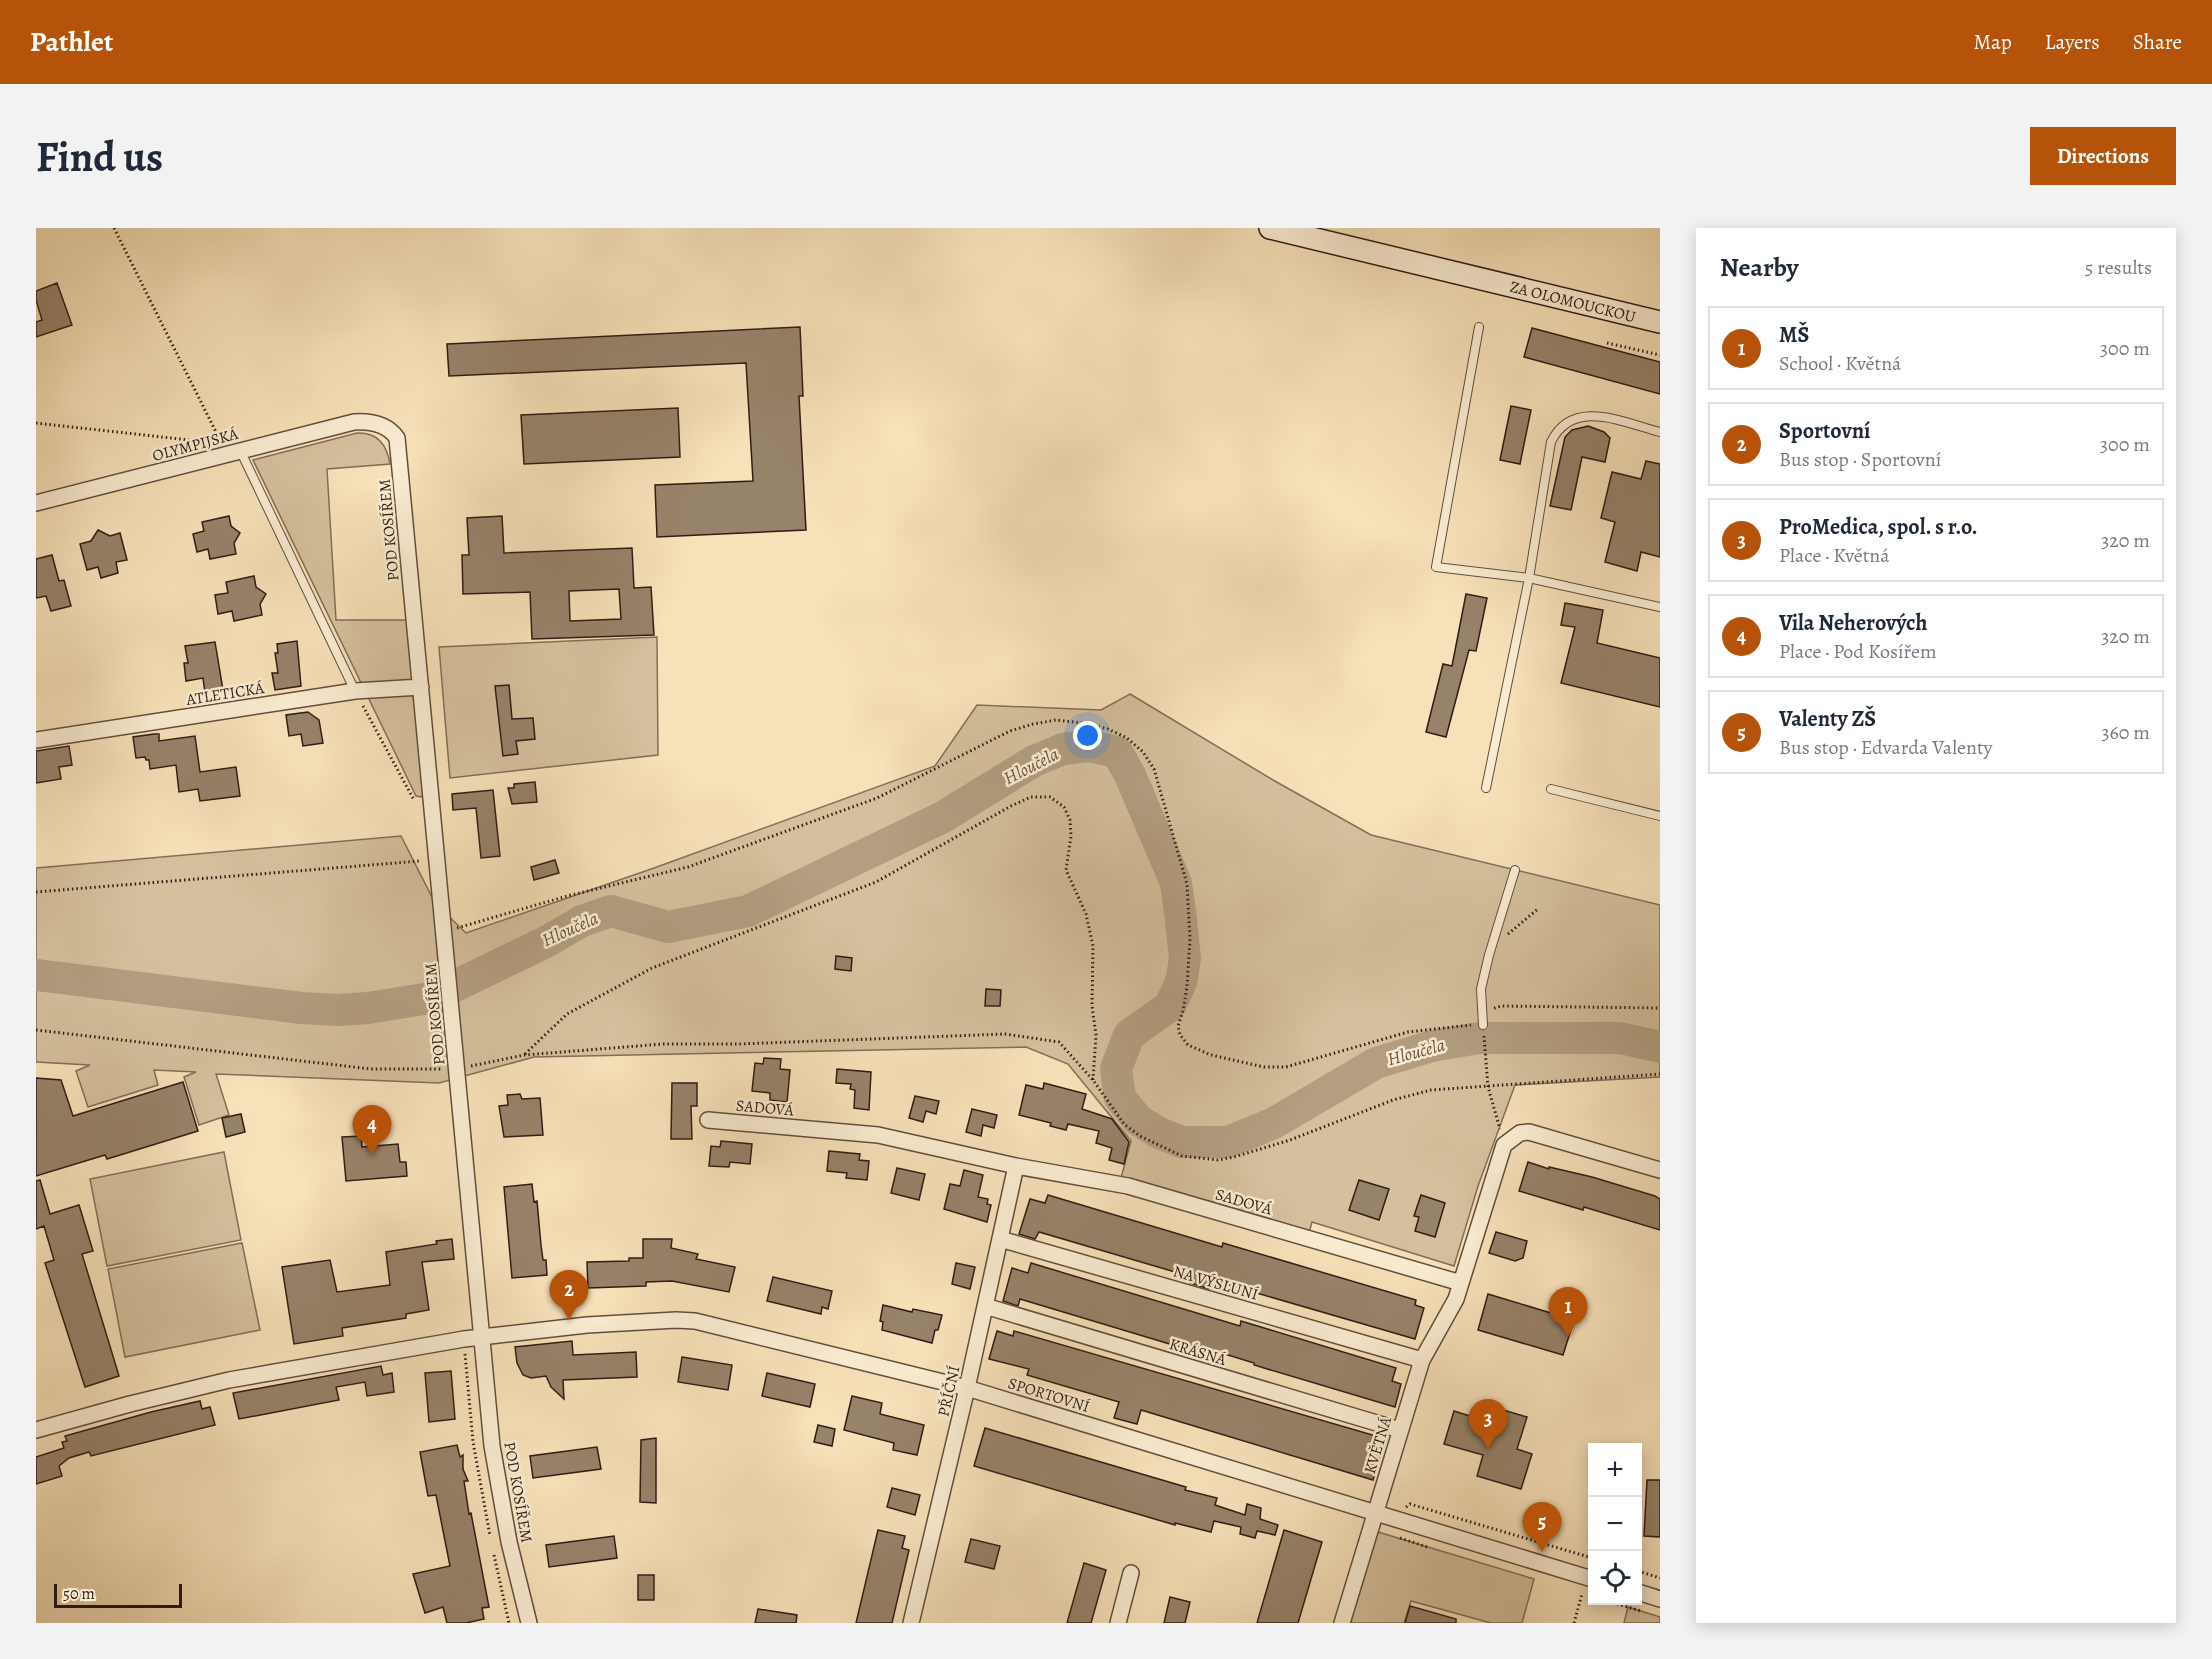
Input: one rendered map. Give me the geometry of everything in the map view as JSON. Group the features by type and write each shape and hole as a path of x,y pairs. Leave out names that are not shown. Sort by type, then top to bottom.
{"main road":[{"name":"ZA OLOMOUCKOU","path":"1270,228 1660,322"}],"street":[{"name":"OLYMPIJSKÁ","path":"36,503 233,452 363,422"},
{"name":"POD KOSÍŘEM","path":"363,422 387,428 398,443 481,1336 498,1488 529,1623"},
{"name":"ATLETICKÁ","path":"36,740 355,691 421,687"},
{"name":"SADOVÁ","path":"708,1120 878,1135 1016,1166 1128,1186 1461,1283"},
{"path":"1461,1283 1504,1145 1520,1133 1529,1132 1660,1170"},
{"name":"PŘÍČNÍ","path":"911,1623 967,1388 1016,1166"},
{"name":"NA VÝSLUNÍ","path":"1000,1239 1422,1360"},
{"name":"KVĚTNÁ","path":"1342,1623 1382,1516 1400,1430 1422,1360 1455,1299 1461,1283"},
{"name":"KRÁSNÁ","path":"985,1306 1400,1430"},
{"name":"SPORTOVNÍ","path":"36,1430 229,1380 481,1336 587,1325 695,1321 967,1388 1588,1578"},
{"path":"1118,1623 1131,1574"},
{"path":"1642,1593 1660,1599"}],"lane":[{"path":"1479,327 1436,567 1528,578 1660,607"},
{"path":"1486,788 1528,578 1551,442 1560,427 1575,418 1591,416 1660,432"},
{"path":"233,452 355,691"},
{"path":"1551,789 1660,816"},
{"path":"1483,1025 1481,989 1515,870"}],"path":[{"path":"114,228 233,452"},
{"path":"1607,343 1660,355"},
{"path":"36,423 210,442 233,452"},
{"path":"355,691 412,798 423,805 433,806"},
{"path":"444,932 567,896 688,867 877,798 1010,731 1056,720 1108,729 1126,738 1143,752 1154,769 1187,884 1190,939 1187,987 1178,1026 1180,1035 1188,1045 1238,1063 1264,1067 1286,1066 1408,1032 1483,1025"},
{"path":"524,1055 567,1014 652,968 876,882 1011,806 1031,797 1050,797 1064,807 1070,819 1071,836 1066,870 1086,914 1094,946 1093,1080"},
{"path":"36,892 437,860"},
{"path":"1489,955 1512,930 1538,909"},
{"path":"1483,1011 1502,1006 1660,1008"},
{"path":"36,1030 371,1069 457,1069 524,1055 663,1044 738,1044 1005,1034 1059,1042 1093,1080 1124,1124 1140,1136 1182,1156 1218,1160 1290,1140 1393,1100 1431,1090 1660,1074"},
{"path":"1485,1049 1488,1086 1504,1145"},
{"path":"1382,1516 1410,1504 1588,1557"},
{"path":"1642,1572 1660,1578"},
{"path":"1574,1623 1582,1594"}],"shaded area":[{"path":"357,433 376,437 387,451 390,464 327,469 336,620 407,620 423,797 416,796 253,460"},
{"path":"657,637 658,755 450,778 439,647"},
{"path":"1130,694 1273,780 1371,835 1660,905 1660,1077 1515,1085 1478,1186 1454,1266 1312,1222 1309,1233 1121,1178 1131,1141 1068,1064 1026,1047 534,1057 439,1083 216,1074 229,1115 199,1125 184,1077 196,1072 154,1070 158,1085 88,1107 76,1071 90,1065 36,1062 36,868 401,836 435,903 466,933 654,868 935,766 977,705 1101,710"},
{"path":"224,1152 241,1240 107,1266 90,1179"},
{"path":"242,1243 260,1330 125,1357 108,1269"},
{"path":"1378,1532 1534,1579 1522,1623 1491,1623 1411,1601 1404,1623 1351,1623 1349,1619 1370,1545"},
{"path":"1628,1607 1660,1617 1660,1623 1624,1623"}],"building":[{"path":"57,283 72,325 36,337 36,322 42,320 36,300 36,291"},
{"path":"800,327 803,396 799,396 806,530 657,537 655,485 753,481 746,363 449,376 447,344"},
{"path":"1532,328 1660,362 1660,394 1524,357"},
{"path":"1511,406 1531,410 1520,464 1500,460"},
{"path":"678,408 680,457 524,464 521,415"},
{"path":"1588,426 1604,432 1610,438 1605,462 1582,457 1571,510 1550,506 1565,437 1572,430"},
{"path":"1646,461 1660,464 1660,557 1641,552 1637,571 1605,562 1615,522 1601,518 1612,472 1641,479"},
{"path":"229,516 231,526 240,533 234,543 236,554 210,559 208,549 197,552 193,534 204,531 202,522"},
{"path":"502,516 504,553 632,548 634,588 651,587 654,635 532,639 530,592 463,594 462,555 469,555 467,518","holes":["619,589 621,619 570,621 569,591"]},
{"path":"98,530 110,536 120,533 127,560 116,562 118,573 101,578 98,567 87,570 80,544 91,541"},
{"path":"52,555 59,581 64,580 71,606 51,611 46,596 36,598 36,559"},
{"path":"254,576 256,587 266,594 260,604 262,615 234,621 232,611 218,614 215,595 228,593 226,582"},
{"path":"1466,594 1487,598 1476,651 1469,650 1446,737 1426,732 1443,664 1452,666"},
{"path":"1565,603 1603,610 1597,643 1660,658 1660,707 1561,683 1575,627 1561,625"},
{"path":"297,641 301,686 275,690 272,673 278,673 275,653 278,653 277,644"},
{"path":"215,642 223,690 205,693 203,678 186,681 184,663 188,663 185,646"},
{"path":"509,685 512,719 533,718 535,739 516,741 518,754 503,756 495,686"},
{"path":"308,712 319,720 323,743 303,746 301,734 289,736 286,715"},
{"path":"159,734 159,741 195,736 200,772 236,767 240,796 200,801 198,789 179,792 176,765 150,769 149,760 145,757 136,758 133,737"},
{"path":"69,746 72,765 59,767 61,779 36,783 36,751"},
{"path":"535,782 537,802 512,804 508,788 514,788 514,784"},
{"path":"493,790 500,856 481,858 476,808 453,810 452,794"},
{"path":"555,860 559,873 534,880 531,867"},
{"path":"836,956 852,958 851,971 835,969"},
{"path":"986,989 1001,990 1000,1006 985,1006"},
{"path":"764,1058 781,1059 780,1069 790,1070 787,1102 770,1100 770,1093 752,1091 755,1063 763,1064"},
{"path":"837,1069 871,1072 869,1110 854,1108 855,1090 850,1089 851,1084 836,1083"},
{"path":"36,1078 61,1080 73,1116 183,1082 198,1131 107,1159 105,1155 36,1176"},
{"path":"672,1083 697,1083 697,1106 691,1106 692,1139 671,1139"},
{"path":"1044,1083 1086,1094 1082,1109 1112,1119 1129,1142 1124,1164 1109,1160 1112,1148 1096,1143 1099,1131 1068,1124 1066,1130 1050,1126 1051,1123 1019,1115 1026,1085 1043,1089"},
{"path":"520,1094 522,1099 540,1098 543,1135 504,1137 499,1106 508,1105 507,1095"},
{"path":"915,1096 939,1101 936,1114 926,1111 923,1122 909,1118"},
{"path":"972,1109 997,1115 994,1128 983,1125 981,1136 966,1132"},
{"path":"241,1114 245,1132 226,1137 222,1118"},
{"path":"361,1136 362,1147 398,1144 400,1162 406,1162 407,1176 346,1181 342,1137"},
{"path":"721,1141 752,1144 750,1164 730,1162 729,1167 709,1166 711,1146 720,1147"},
{"path":"829,1151 860,1154 859,1160 869,1161 867,1180 846,1178 847,1173 827,1171"},
{"path":"1528,1162 1549,1169 1549,1167 1592,1177 1655,1196 1660,1199 1660,1230 1584,1207 1583,1210 1519,1191"},
{"path":"897,1168 925,1174 919,1200 891,1193"},
{"path":"964,1170 983,1175 978,1197 988,1199 987,1204 991,1205 987,1222 944,1209 950,1184 960,1186"},
{"path":"40,1180 50,1214 79,1205 93,1251 82,1254 119,1376 85,1387 45,1263 54,1260 44,1226 36,1229 36,1181"},
{"path":"1359,1180 1389,1189 1379,1220 1349,1210"},
{"path":"532,1184 534,1202 537,1201 543,1260 546,1260 547,1275 512,1278 504,1187"},
{"path":"1048,1195 1222,1247 1223,1243 1416,1300 1415,1305 1424,1308 1415,1339 1212,1280 1209,1289 1190,1283 1192,1277 1039,1232 1035,1239 1019,1234 1030,1199 1045,1203"},
{"path":"1421,1195 1445,1203 1435,1237 1415,1231 1419,1217 1414,1216"},
{"path":"1496,1232 1527,1241 1523,1258 1515,1261 1489,1253"},
{"path":"452,1239 454,1259 422,1262 429,1310 406,1314 406,1318 342,1328 343,1336 294,1344 282,1267 330,1260 337,1292 390,1285 386,1252 437,1244 436,1241"},
{"path":"643,1239 672,1239 671,1248 698,1254 696,1259 735,1267 729,1292 672,1281 646,1282 646,1286 588,1288 587,1262 629,1261 629,1258 643,1258"},
{"path":"956,1263 975,1267 970,1289 952,1284"},
{"path":"1031,1263 1240,1326 1241,1321 1396,1368 1392,1381 1401,1384 1395,1407 1215,1351 1213,1357 1020,1299 1018,1306 1003,1301 1012,1268 1028,1273"},
{"path":"773,1277 832,1291 828,1309 822,1307 821,1314 767,1301"},
{"path":"1488,1294 1574,1320 1563,1355 1478,1330"},
{"path":"883,1305 912,1312 913,1309 942,1315 932,1343 882,1330 883,1322 880,1321"},
{"path":"997,1331 1013,1336 1014,1331 1376,1436 1373,1446 1382,1449 1373,1480 1141,1410 1137,1424 1114,1418 1119,1402 1027,1375 1029,1369 989,1359"},
{"path":"572,1341 573,1355 636,1352 637,1377 563,1380 564,1399 551,1387 546,1376 531,1378 523,1375 517,1363 515,1347"},
{"path":"682,1357 732,1365 728,1390 678,1382"},
{"path":"381,1366 383,1375 392,1373 394,1392 367,1396 365,1382 336,1387 339,1400 239,1419 233,1393"},
{"path":"451,1371 455,1419 429,1422 425,1373"},
{"path":"767,1373 815,1384 810,1407 762,1396"},
{"path":"852,1396 882,1403 880,1414 924,1425 917,1455 893,1450 894,1443 844,1430"},
{"path":"200,1401 202,1409 210,1407 215,1425 91,1456 89,1452 69,1458 59,1466 62,1476 36,1484 36,1457 64,1448 62,1442 67,1441 65,1436"},
{"path":"1500,1409 1527,1417 1517,1449 1532,1454 1521,1489 1477,1476 1483,1455 1444,1444 1454,1411 1495,1424"},
{"path":"818,1425 835,1429 832,1446 814,1442"},
{"path":"985,1428 1186,1487 1185,1490 1217,1498 1215,1505 1245,1515 1247,1504 1261,1508 1260,1519 1278,1525 1275,1535 1257,1531 1255,1538 1240,1534 1241,1527 1214,1521 1211,1532 1175,1523 1175,1525 974,1466"},
{"path":"656,1438 656,1503 640,1502 641,1440"},
{"path":"457,1445 460,1457 463,1455 463,1469 468,1481 464,1481 469,1514 471,1513 489,1607 482,1608 484,1619 466,1623 447,1623 443,1607 425,1613 413,1574 450,1566 436,1495 428,1496 420,1452"},
{"path":"597,1447 601,1469 533,1478 530,1456"},
{"path":"1647,1480 1660,1480 1660,1537 1644,1536"},
{"path":"892,1488 920,1495 915,1515 887,1507"},
{"path":"878,1530 905,1536 902,1548 909,1550 892,1623 856,1623"},
{"path":"1284,1530 1322,1542 1298,1623 1257,1623"},
{"path":"614,1536 617,1558 549,1567 546,1545"},
{"path":"971,1539 1000,1546 994,1569 965,1562"},
{"path":"1084,1563 1106,1570 1091,1623 1067,1623"},
{"path":"638,1575 654,1575 654,1600 638,1600"},
{"path":"1170,1597 1190,1602 1185,1623 1164,1623"},
{"path":"1410,1606 1456,1619 1456,1623 1405,1623"},
{"path":"758,1609 797,1615 796,1623 755,1623"}],"waterway":[{"name":"Hloučela","path":"36,975 302,1008 338,1010 368,1008 430,998 546,942 582,921 611,911 668,927 748,911 943,817 1034,761 1063,749 1089,746 1117,752 1130,775 1176,883 1185,959 1181,982 1170,1006 1129,1035 1116,1069 1120,1098 1138,1120 1159,1133 1182,1142 1228,1142 1274,1123 1376,1063 1432,1046 1479,1038 1620,1038 1660,1047"}],"place":[{"name":"Vila Neherových","path":"372,1155"},
{"name":"Sportovní","path":"569,1320"},
{"name":"MŠ","path":"1568,1337"},
{"name":"ProMedica, spol. s r.o.","path":"1488,1449"},
{"name":"Valenty ZŠ","path":"1542,1552"}]}
